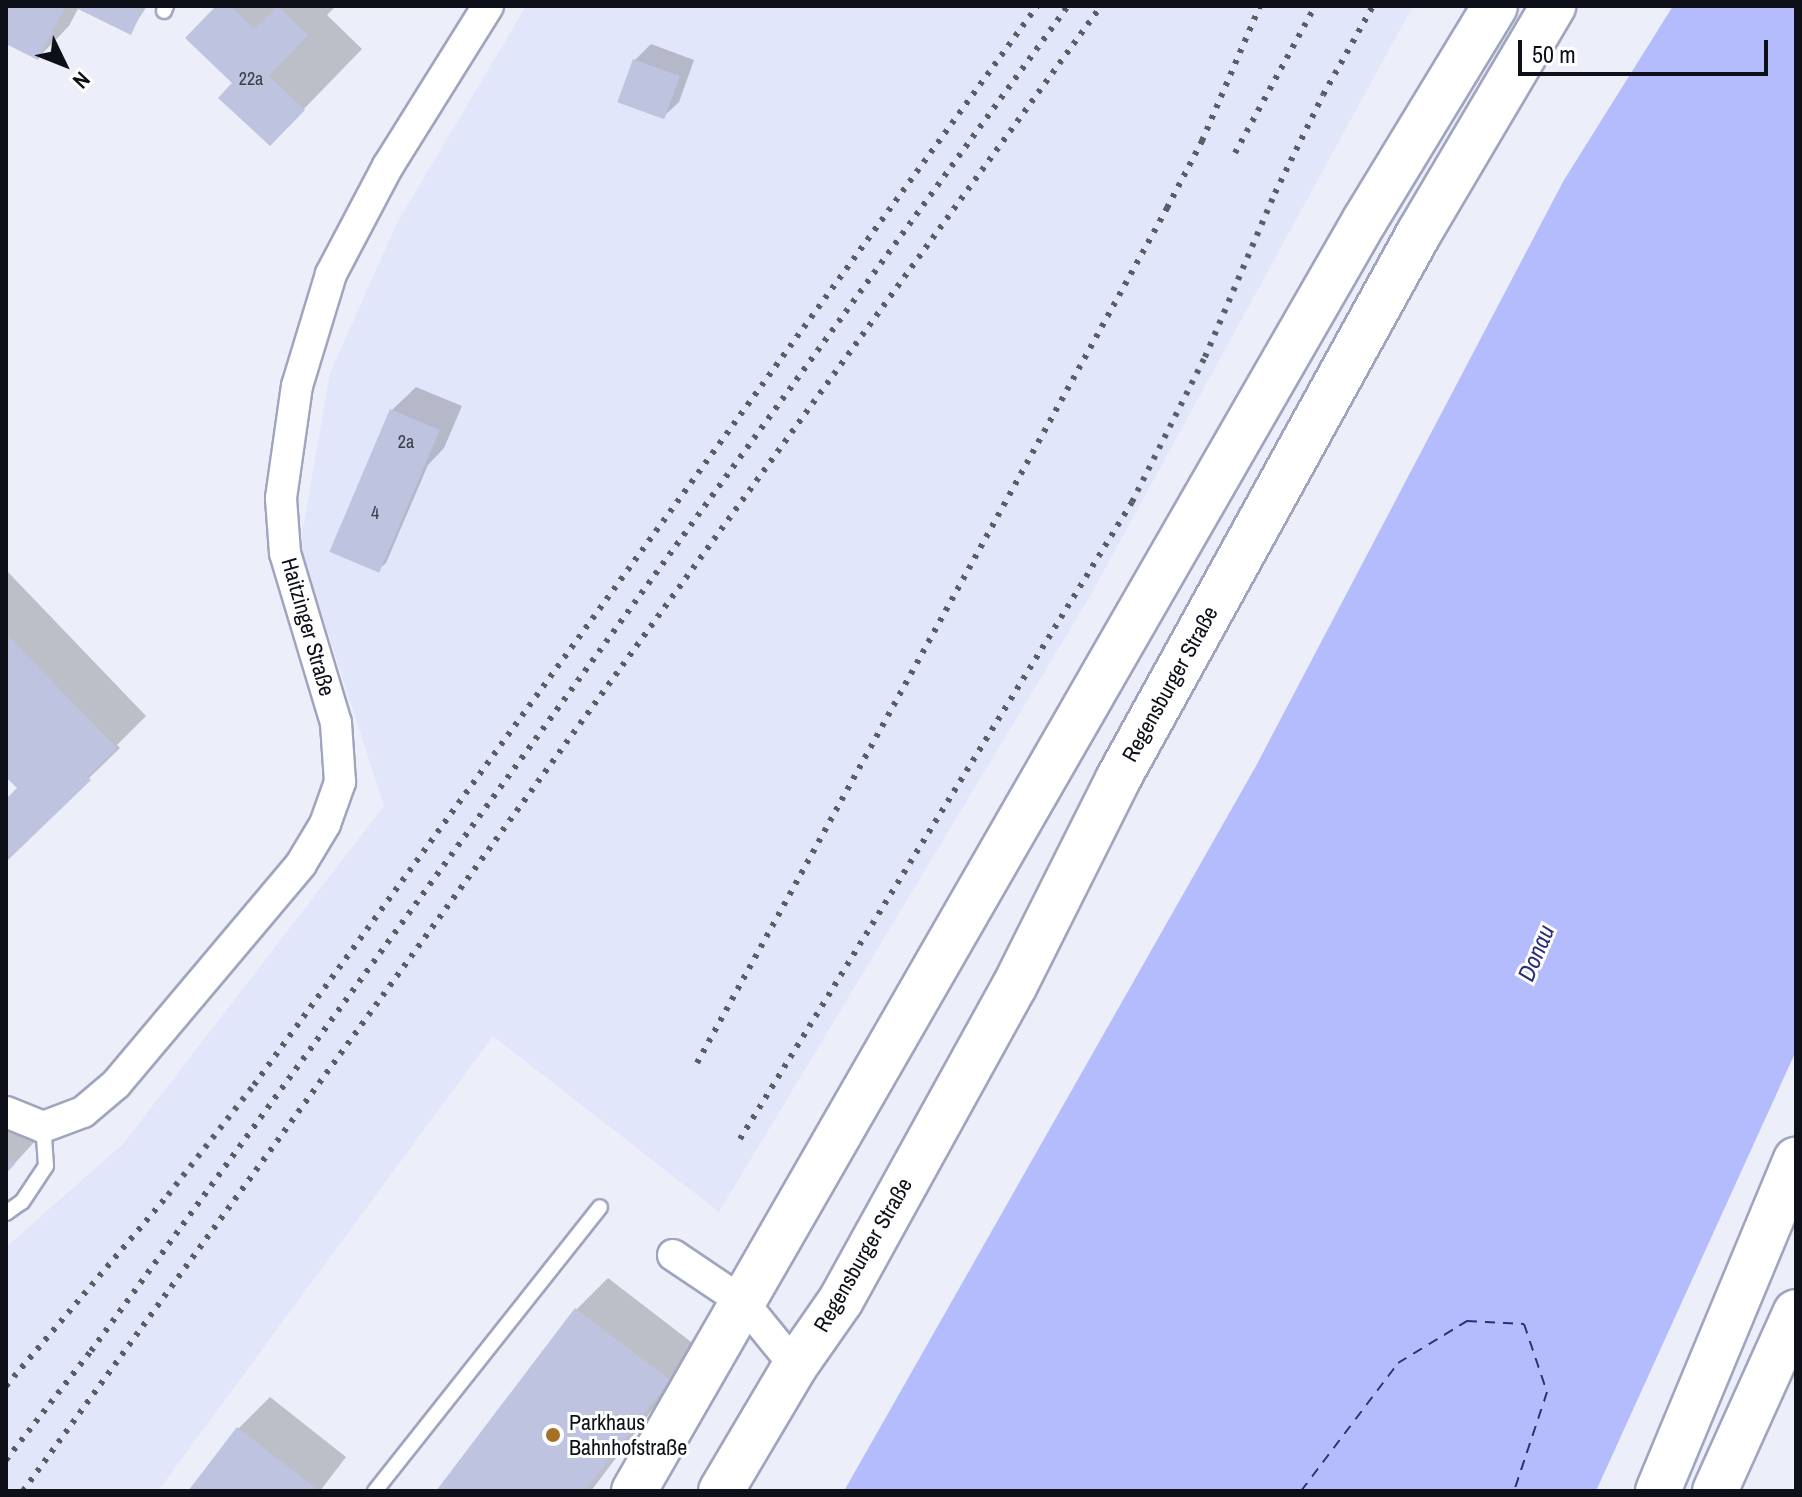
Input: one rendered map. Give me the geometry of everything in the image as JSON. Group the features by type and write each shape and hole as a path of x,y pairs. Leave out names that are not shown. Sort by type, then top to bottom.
{"main road":[{"path":"634,1491 1357,234 1495,6"},
{"name":"Regensburger Straße","path":"721,1491 795,1366 849,1286 1014,987 1118,779 1419,233 1551,8"},
{"path":"1658,1491 1796,1160"},
{"path":"1715,1491 1796,1312"}],"street":[{"name":"Haitzinger Straße","path":"43,1127 83,1112 116,1084 301,864 325,824 340,782 336,723 285,553 281,498 297,386 331,274 388,166 488,6"},
{"path":"6,1112 43,1127"},
{"path":"673,1255 743,1302 795,1366"}],"lane":[{"path":"6,1213 22,1202 46,1166 43,1127"},
{"path":"375,1491 600,1207"}],"shaded area":[{"path":"526,6 1413,6 1089,598 719,1212 493,1036 158,1491 6,1491 6,1247 123,1144 384,806 300,546 330,373 397,223"}],"water":[{"name":"Donau","path":"1673,6 1796,6 1796,1051 1596,1491 844,1491 1256,766 1564,180"}],"building":[{"path":"6,6 66,6 38,60 6,44"},
{"path":"72,6 136,6 143,9 131,35"},
{"path":"216,6 231,6 254,29 278,6 308,35 269,76 305,110 270,146 218,98 232,83 185,38"},
{"path":"633,59 680,76 664,119 617,102"},
{"path":"390,409 440,430 379,573 329,552"},
{"path":"6,634 117,748 87,777 91,780 6,862 6,799 17,788 6,777"},
{"path":"6,1156 15,1164 6,1173"},
{"name":"Parkhaus Bahnhofstraße","path":"575,1308 670,1380 585,1491 436,1491"},
{"path":"237,1427 317,1489 188,1491"}],"ferry route":[{"path":"1301,1491 1398,1363 1467,1321 1524,1324 1547,1392 1514,1491"}],"railway":[{"path":"6,1386 168,1195 254,1085 1037,6"},
{"path":"6,1460 91,1351 1068,6"},
{"path":"23,1491 1101,6"},
{"path":"697,1063 1167,208 1202,141 1260,6"},
{"path":"1235,153 1315,6"},
{"path":"740,1139 1132,502 1205,357 1275,193 1323,95 1373,6"}],"place":[{"name":"Parkhaus Bahnhofstraße","path":"553,1435"}]}
